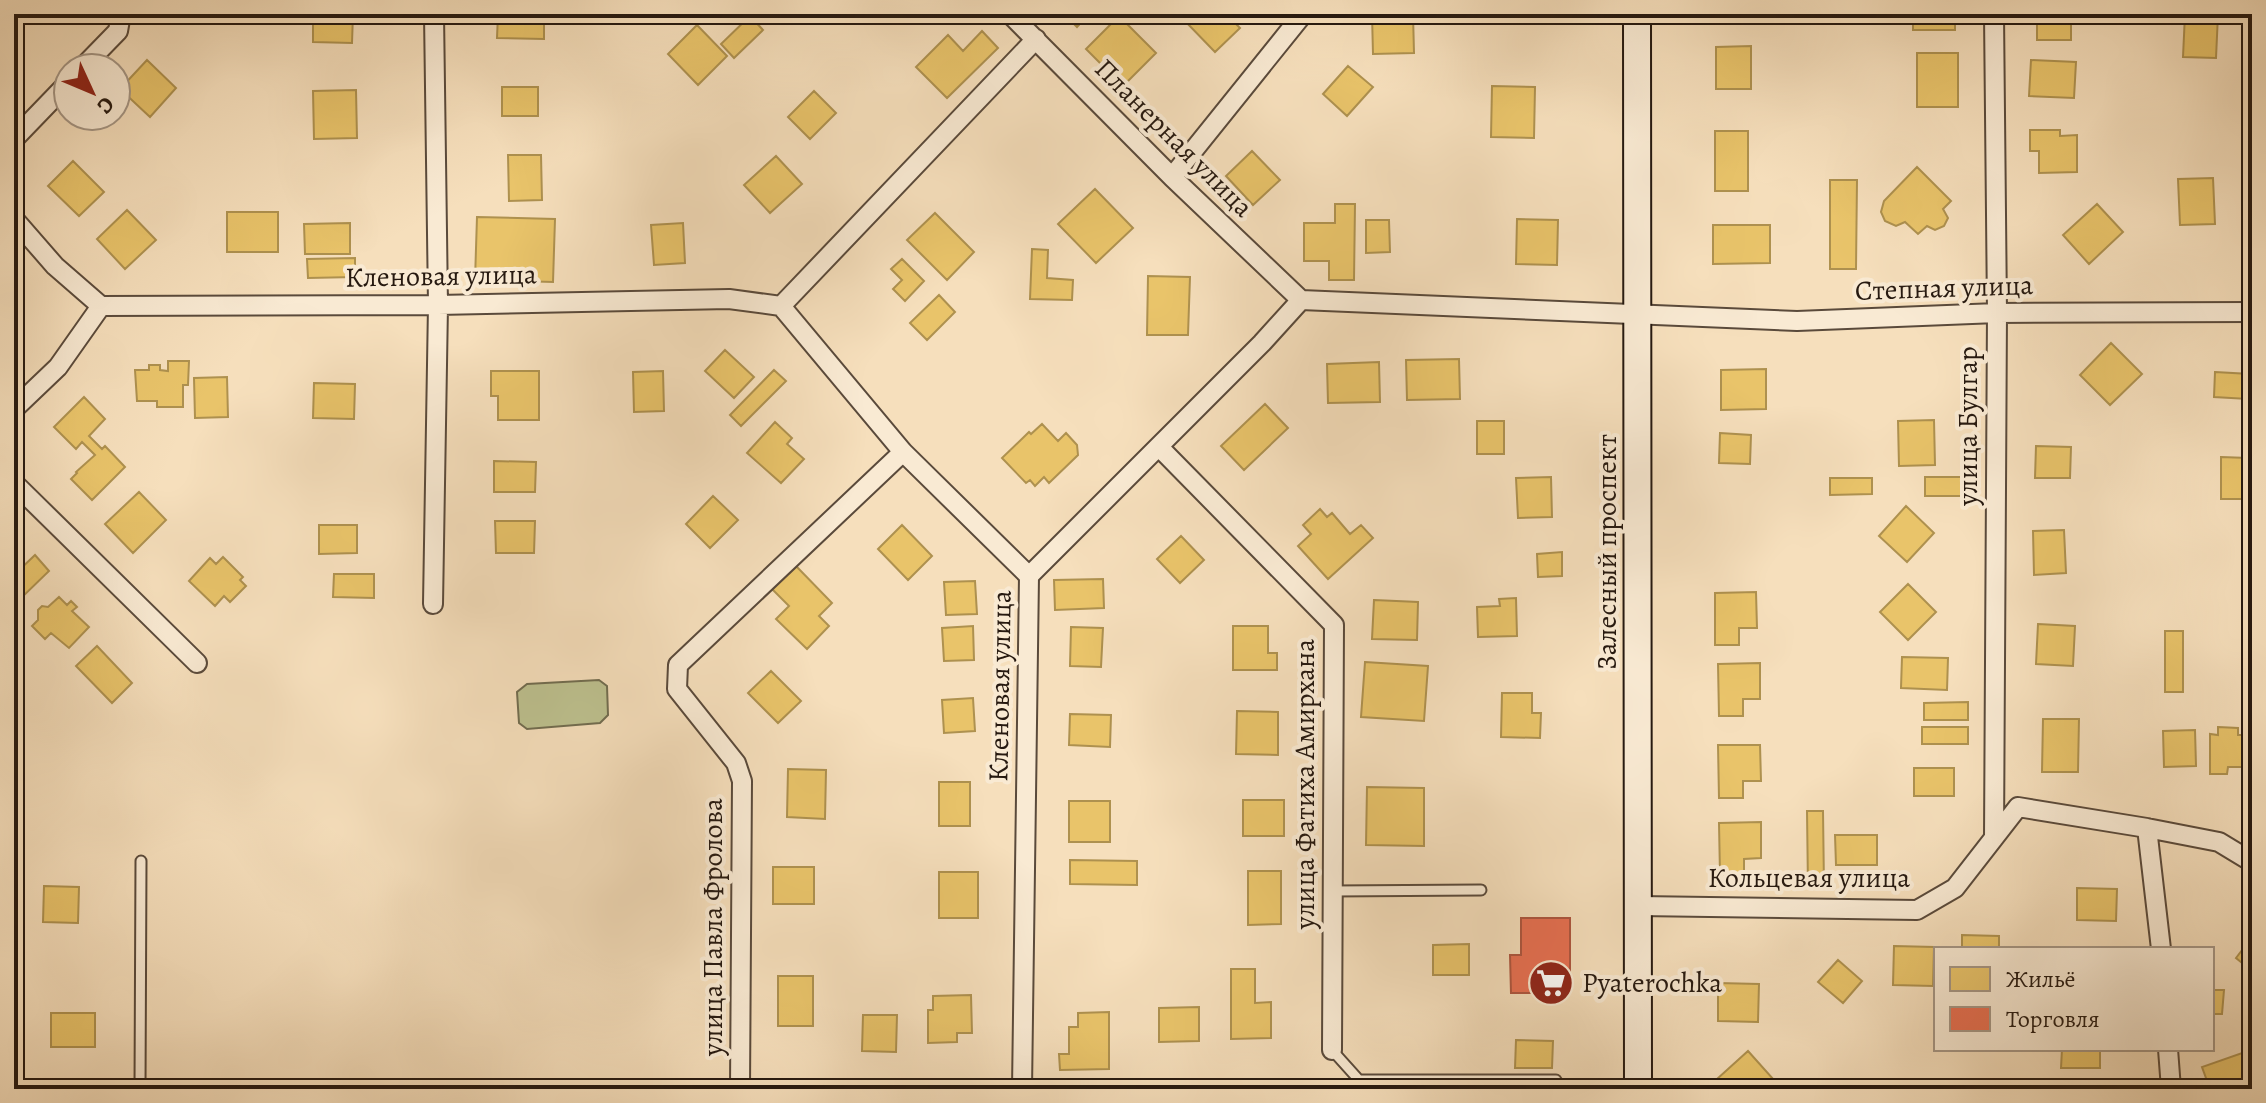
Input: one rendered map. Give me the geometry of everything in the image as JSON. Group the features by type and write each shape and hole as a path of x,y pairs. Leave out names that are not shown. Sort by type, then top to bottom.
{"main road":[{"name":"Залесный проспект","path":"1637,14 1638,1089"}],"street":[{"path":"98,52 118,31 121,14"},
{"path":"433,604 438,305 434,14"},
{"name":"Планерная улица","path":"1010,14 1172,177 1301,300"},
{"path":"1172,177 1303,14"},
{"name":"улица Булгар","path":"1994,14 1997,313 1994,838"},
{"path":"1029,576 903,452 781,306 1036,39"},
{"path":"14,139 52,100"},
{"path":"14,219 55,266 101,306 58,367 14,409"},
{"name":"Кленовая улица","path":"101,306 438,305 729,299 781,306"},
{"name":"Кленовая улица","path":"1022,1089 1029,576 1262,343 1301,300"},
{"name":"Степная улица","path":"1301,300 1797,321 1997,313 2252,312"},
{"name":"улица Фатиха Амирхана","path":"1159,447 1334,625 1332,1050"},
{"name":"улица Павла Фролова","path":"740,1089 742,781 736,763 677,689 678,665 903,452"},
{"path":"14,483 197,663"},
{"name":"Кольцевая улица","path":"1639,906 1917,910 1955,888 2018,807 2147,828"},
{"path":"2161,947 2147,828 2219,842 2252,862"},
{"path":"2168,1051 2171,1089"}],"lane":[{"path":"140,1089 141,861"},
{"path":"1332,891 1481,890"},
{"path":"1332,1050 1359,1080 1556,1080"}],"green space":[{"path":"599,680 607,686 608,715 600,723 527,729 519,723 517,692 527,684"}],"building: Жильё":[{"path":"167,14 214,14 214,21 167,19"},
{"path":"313,14 353,14 352,43 313,42"},
{"path":"498,14 590,14 590,23 544,22 544,39 497,38"},
{"path":"1064,14 1089,14 1077,27"},
{"path":"1188,14 1226,14 1240,28 1215,52 1183,19"},
{"path":"1372,14 1413,14 1414,53 1373,54"},
{"path":"1913,14 1955,14 1955,30 1913,30"},
{"path":"2037,14 2071,14 2071,40 2037,40"},
{"path":"2185,14 2218,14 2216,58 2183,57"},
{"path":"750,16 763,30 734,58 721,44"},
{"path":"1119,16 1156,53 1123,86 1086,49"},
{"path":"697,25 727,56 698,85 668,54"},
{"path":"982,31 998,48 947,98 916,67 948,35 963,51"},
{"path":"1751,46 1751,89 1716,89 1716,47"},
{"path":"1917,53 1958,53 1958,107 1917,107"},
{"path":"147,60 176,88 150,117 132,100 132,76"},
{"path":"2031,60 2076,62 2074,98 2029,96"},
{"path":"1348,66 1373,87 1347,116 1323,94"},
{"path":"1492,86 1535,87 1534,138 1491,137"},
{"path":"502,87 538,87 538,116 502,116"},
{"path":"356,90 357,138 314,139 313,91"},
{"path":"814,91 836,113 810,139 788,117"},
{"path":"2030,130 2060,130 2060,136 2077,135 2077,172 2039,173 2039,151 2030,151"},
{"path":"1715,131 1748,131 1748,191 1715,191"},
{"path":"1252,151 1280,180 1253,205 1226,176"},
{"path":"508,155 541,155 542,200 509,201"},
{"path":"776,156 802,184 770,213 744,185"},
{"path":"73,161 104,192 79,216 48,186"},
{"path":"1917,167 1951,201 1943,209 1948,218 1944,226 1935,230 1927,226 1918,234 1905,222 1896,226 1885,221 1881,212 1884,201"},
{"path":"2213,178 2215,224 2180,225 2178,179"},
{"path":"1830,180 1857,180 1856,269 1830,269"},
{"path":"1095,189 1133,228 1096,263 1058,224"},
{"path":"1335,204 1355,204 1354,280 1329,280 1329,261 1304,261 1304,223 1335,223"},
{"path":"2097,204 2123,232 2089,264 2063,235"},
{"path":"127,210 156,240 125,269 97,239"},
{"path":"227,212 278,212 278,252 227,252"},
{"path":"935,213 974,252 947,280 907,240"},
{"path":"477,217 555,219 553,282 475,280"},
{"path":"1517,219 1558,220 1557,265 1516,264"},
{"path":"1366,220 1389,220 1390,252 1366,253"},
{"path":"350,223 350,254 305,254 304,224"},
{"path":"683,223 685,263 654,265 651,225"},
{"path":"1713,225 1770,225 1770,263 1713,264"},
{"path":"1032,249 1048,250 1047,278 1073,280 1072,300 1030,299"},
{"path":"355,258 355,277 308,278 307,259"},
{"path":"902,259 924,281 905,301 893,289 902,280 891,269"},
{"path":"1148,276 1190,277 1188,335 1147,335"},
{"path":"939,295 955,312 927,340 910,323"},
{"path":"2111,343 2142,374 2110,405 2080,375"},
{"path":"725,350 754,377 734,398 705,371"},
{"path":"1459,359 1460,399 1407,400 1406,360"},
{"path":"168,361 189,361 188,385 183,385 183,407 157,407 157,401 137,401 135,370 149,370 149,365 160,365 160,370 168,371"},
{"path":"1379,362 1380,402 1328,403 1327,364"},
{"path":"1766,369 1766,409 1721,410 1721,370"},
{"path":"774,370 786,381 741,426 730,415"},
{"path":"491,371 539,371 539,420 498,420 498,396 491,396"},
{"path":"663,371 664,411 634,412 633,372"},
{"path":"2215,372 2250,374 2248,399 2214,397"},
{"path":"227,377 228,417 195,418 194,378"},
{"path":"314,383 355,384 354,419 313,418"},
{"path":"84,397 105,419 89,436 102,449 105,446 125,467 92,500 71,479 95,455 82,442 76,449 54,427"},
{"path":"1265,404 1288,428 1244,470 1221,446"},
{"path":"1934,420 1935,465 1899,466 1898,421"},
{"path":"1477,421 1504,421 1504,454 1477,454"},
{"path":"775,422 792,438 787,444 804,459 781,483 747,453"},
{"path":"1042,424 1058,441 1066,433 1077,445 1078,455 1049,483 1044,477 1035,486 1030,480 1026,483 1002,458"},
{"path":"1720,433 1751,435 1750,464 1719,463"},
{"path":"2036,446 2071,447 2070,478 2035,478"},
{"path":"2221,457 2248,458 2247,499 2221,499"},
{"path":"494,461 536,462 535,492 494,492"},
{"path":"1551,477 1552,517 1518,518 1516,478"},
{"path":"1925,477 1968,477 1968,496 1925,496"},
{"path":"1830,478 1872,478 1872,494 1830,495"},
{"path":"139,492 166,520 133,553 105,524"},
{"path":"713,496 738,520 710,548 686,524"},
{"path":"1906,506 1934,533 1907,562 1879,536"},
{"path":"1320,509 1327,517 1332,513 1350,534 1361,525 1373,538 1328,579 1298,546 1311,534 1303,525"},
{"path":"495,521 535,521 534,553 496,553"},
{"path":"319,525 357,525 357,553 319,554"},
{"path":"902,525 932,556 908,580 878,549"},
{"path":"2064,530 2066,573 2034,575 2033,531"},
{"path":"1181,536 1204,560 1180,583 1157,559"},
{"path":"1562,552 1562,576 1538,577 1537,554"},
{"path":"35,555 49,571 14,605 14,575"},
{"path":"223,557 243,577 240,580 246,586 230,602 224,596 215,606 189,581 210,558 216,564"},
{"path":"796,566 832,603 819,616 829,626 807,649 776,619 789,606 772,589"},
{"path":"334,574 374,574 374,598 333,597"},
{"path":"1103,579 1104,608 1055,610 1054,580"},
{"path":"975,581 977,614 946,615 944,582"},
{"path":"1908,584 1936,612 1908,640 1880,612"},
{"path":"1756,592 1757,628 1739,628 1739,645 1715,645 1715,593"},
{"path":"59,597 67,605 71,601 77,607 72,611 89,627 69,648 51,633 45,639 32,626 38,620 38,610 42,606 48,607"},
{"path":"1516,598 1517,636 1478,637 1477,607 1500,606 1499,599"},
{"path":"1374,600 1418,602 1417,640 1372,639"},
{"path":"2038,624 2075,626 2073,666 2036,664"},
{"path":"973,626 974,660 944,661 942,628"},
{"path":"1233,626 1268,626 1268,653 1277,653 1277,670 1233,670"},
{"path":"1071,627 1103,628 1101,667 1070,666"},
{"path":"2165,631 2183,631 2183,692 2165,692"},
{"path":"97,646 132,683 112,703 76,666"},
{"path":"1902,657 1948,658 1947,690 1901,688"},
{"path":"1365,662 1428,666 1424,721 1361,717"},
{"path":"1760,663 1760,699 1743,699 1743,716 1719,716 1718,664"},
{"path":"771,671 801,701 778,723 748,693"},
{"path":"1502,693 1532,693 1532,713 1541,713 1540,738 1501,737"},
{"path":"973,698 975,731 944,733 942,700"},
{"path":"1968,702 1968,720 1924,720 1924,703"},
{"path":"1237,711 1278,712 1278,755 1236,754"},
{"path":"1070,714 1111,715 1110,747 1069,745"},
{"path":"2043,719 2079,719 2078,772 2042,772"},
{"path":"1922,727 1968,727 1968,744 1922,744"},
{"path":"2218,727 2238,728 2238,735 2245,735 2244,767 2228,767 2227,774 2210,774 2210,734 2218,735"},
{"path":"2195,730 2196,766 2164,767 2163,731"},
{"path":"1718,745 1760,745 1761,781 1743,781 1743,798 1719,798"},
{"path":"1914,768 1954,768 1954,796 1914,796"},
{"path":"788,769 826,770 825,819 787,817"},
{"path":"939,782 970,782 970,826 939,826"},
{"path":"1367,787 1424,788 1424,846 1366,845"},
{"path":"1243,800 1284,800 1284,836 1243,836"},
{"path":"1069,801 1110,801 1110,842 1069,842"},
{"path":"1807,811 1823,811 1824,887 1808,888"},
{"path":"1761,822 1761,858 1744,859 1744,875 1720,875 1719,823"},
{"path":"1835,835 1877,835 1877,865 1836,865"},
{"path":"1070,860 1137,861 1137,885 1070,884"},
{"path":"773,867 814,867 814,904 773,904"},
{"path":"1248,871 1281,871 1281,924 1248,925"},
{"path":"939,872 978,872 978,918 939,918"},
{"path":"44,886 79,887 78,923 43,922"},
{"path":"2077,888 2117,889 2116,921 2077,920"},
{"path":"1962,935 1999,936 1999,947 1962,947"},
{"path":"2252,937 2252,971 2236,958"},
{"path":"1469,944 1469,975 1433,975 1433,945"},
{"path":"1894,946 1934,947 1933,986 1893,985"},
{"path":"1838,960 1862,981 1843,1003 1818,982"},
{"path":"1231,969 1255,969 1255,1003 1271,1002 1271,1038 1231,1039"},
{"path":"778,976 813,976 813,1026 778,1026"},
{"path":"1718,983 1759,984 1758,1022 1718,1021"},
{"path":"2214,990 2224,990 2222,1014 2214,1014"},
{"path":"971,995 972,1033 957,1033 957,1042 928,1043 928,1010 933,1010 933,996"},
{"path":"1199,1007 1199,1041 1159,1042 1159,1008"},
{"path":"1109,1012 1109,1069 1060,1070 1059,1054 1069,1054 1069,1027 1078,1027 1078,1013"},
{"path":"51,1013 95,1013 95,1047 51,1047"},
{"path":"863,1015 897,1015 896,1052 862,1051"},
{"path":"1516,1040 1553,1041 1552,1068 1515,1068"},
{"path":"1748,1051 1782,1089 1727,1089 1717,1079"},
{"path":"2062,1051 2100,1051 2100,1068 2061,1068"},
{"path":"2245,1052 2252,1072 2252,1089 2210,1089 2202,1067"}],"building: Торговля":[{"path":"1521,918 1570,918 1570,993 1511,993 1510,955 1521,955"}],"place":[{"name":"Pyaterochka","path":"1551,983"}]}
